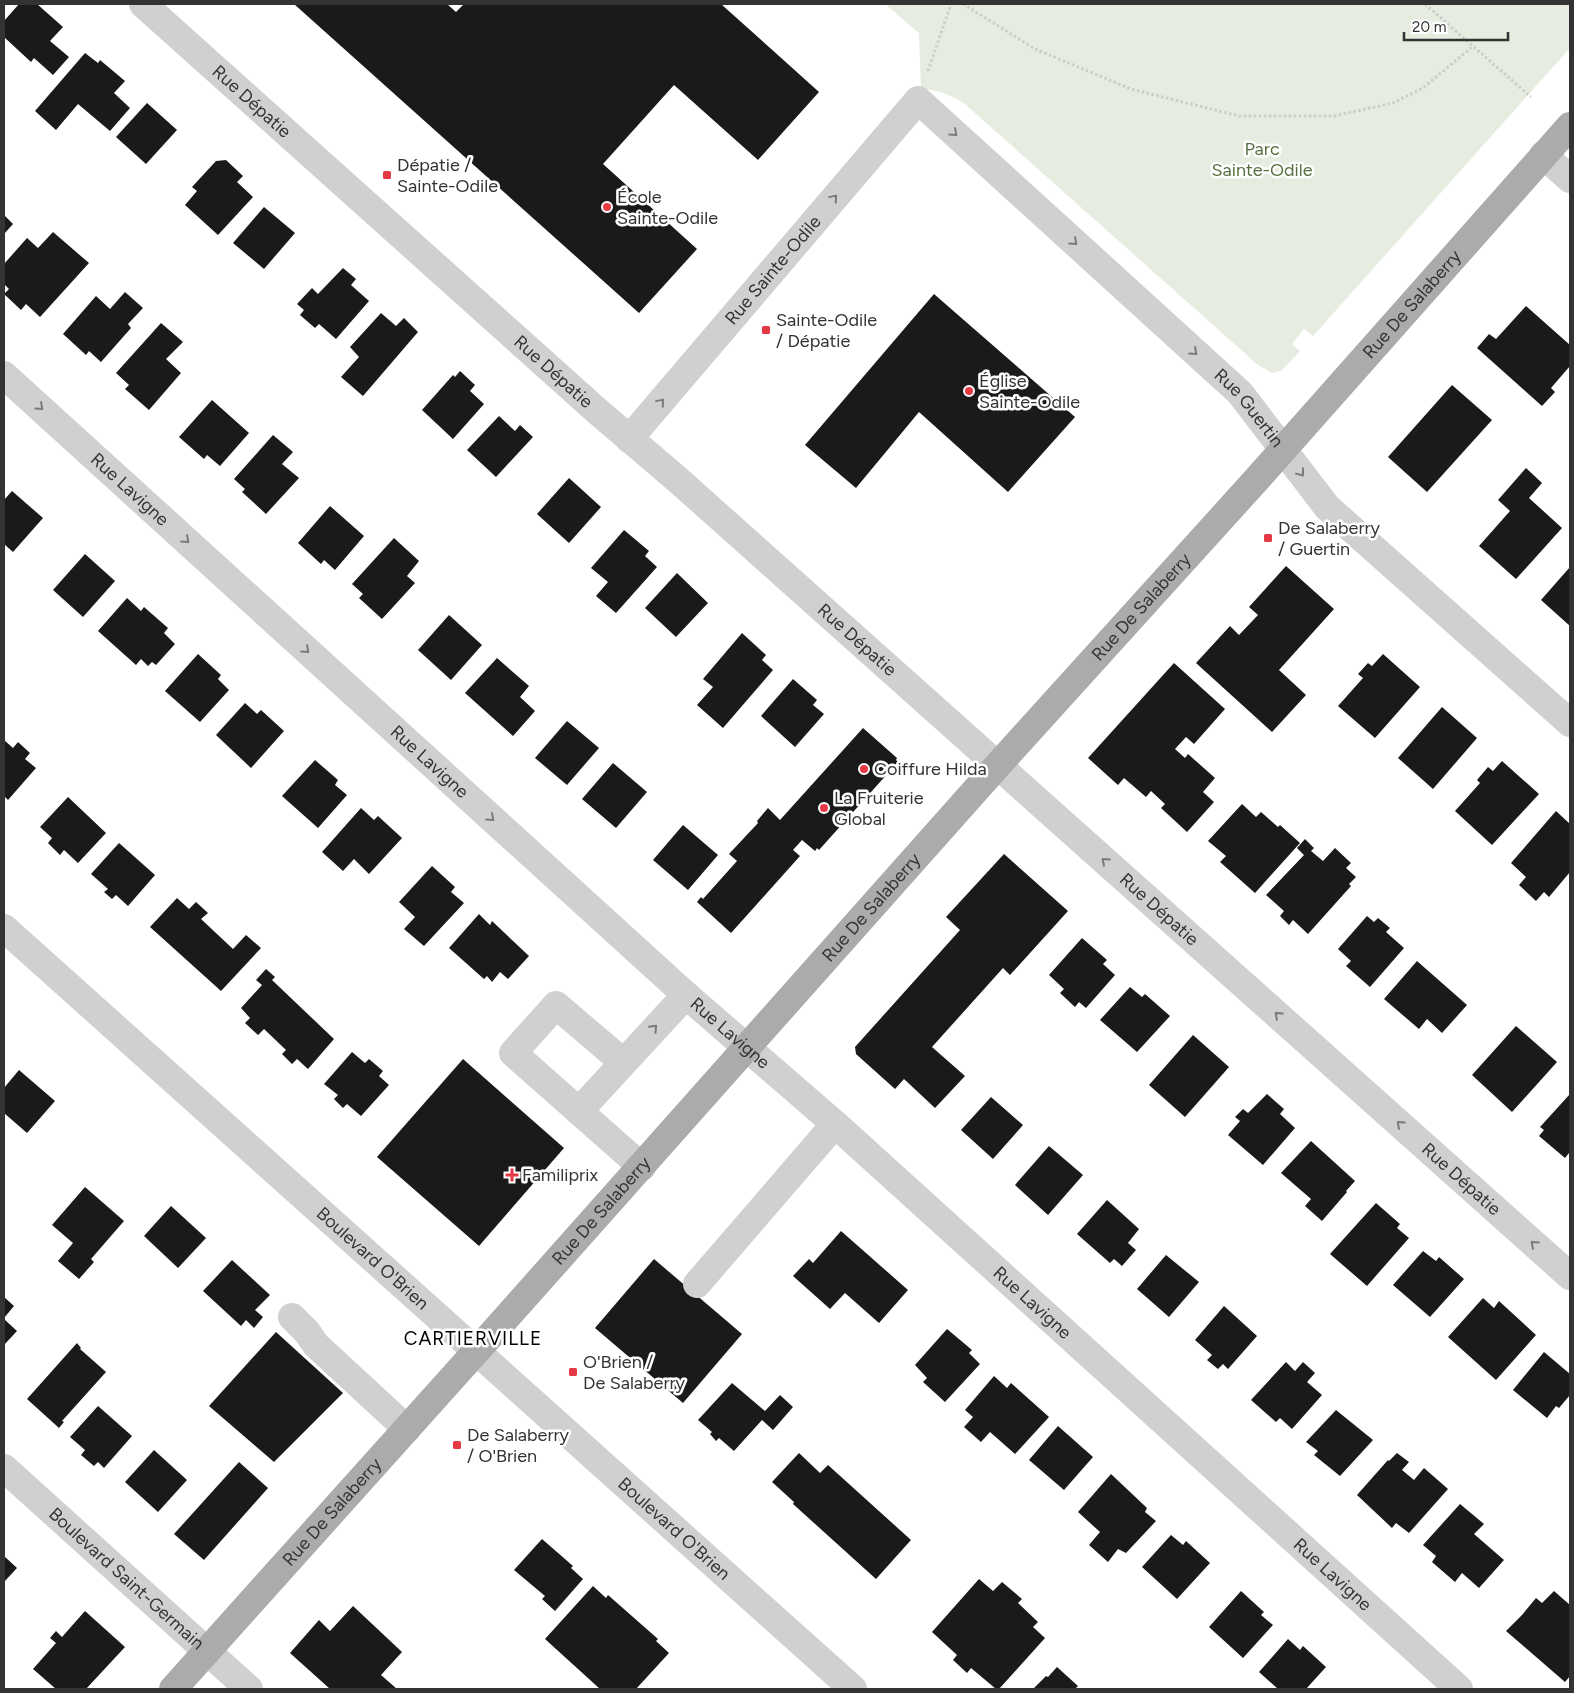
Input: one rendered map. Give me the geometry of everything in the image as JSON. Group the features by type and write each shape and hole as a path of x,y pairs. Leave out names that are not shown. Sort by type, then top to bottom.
{"main road":[{"name":"Rue De Salaberry","path":"173,1689 476,1352 998,765 1283,450 1570,126"}],"street":[{"name":"Rue Dépatie","path":"144,4 629,439 678,480 1570,1276"},
{"name":"Rue Sainte-Odile","path":"629,439 918,100"},
{"name":"Rue Guertin","path":"918,100 1240,393 1327,507 1570,723"},
{"path":"1544,155 1570,179"},
{"name":"Rue Lavigne","path":"4,375 686,995 835,1124 1459,1689"},
{"name":"Boulevard O'Brien","path":"4,928 853,1689"},
{"path":"579,1111 622,1062 686,995"},
{"path":"622,1062 556,1005 513,1053 642,1166"},
{"path":"698,1284 835,1124"},
{"path":"292,1317 308,1332 316,1345 407,1428"},
{"name":"Boulevard Saint-Germain","path":"4,1468 249,1689"}],"path":[{"path":"918,100 951,4"},
{"path":"963,4 1035,49 1131,89 1239,116 1334,116 1393,103 1423,88 1473,46"},
{"path":"1425,4 1531,97"}],"green space":[{"name":"Parc Sainte-Odile","path":"885,4 1570,4 1570,48 1313,336 1304,329 1292,344 1300,351 1281,371 1272,373 1258,365 965,104 933,90 921,89 919,33"}],"building":[{"path":"19,4 37,4 63,27 50,41 69,57 53,75 34,58 31,62 4,37 4,21"},
{"path":"294,4 447,4 456,12 464,4 721,4 819,92 758,160 674,85 603,164 697,249 639,313"},
{"path":"85,53 98,63 100,60 125,81 114,93 130,108 110,131 78,104 56,130 35,111"},
{"path":"147,103 177,130 146,164 116,137"},
{"path":"226,160 243,176 237,182 253,197 218,235 185,205 197,191 192,187 216,161"},
{"path":"264,207 295,233 264,269 233,243"},
{"path":"4,215 13,224 4,234"},
{"path":"53,232 89,263 40,317 26,304 21,310 4,294 9,289 4,284 4,264 27,238 38,248"},
{"path":"343,268 356,279 351,285 369,301 336,339 319,324 315,328 300,315 304,310 297,304 312,288 318,294"},
{"path":"125,292 143,308 128,324 131,328 101,362 89,351 86,355 63,334 96,296 110,309"},
{"name":"Église Sainte-Odile","path":"934,294 1075,417 1008,492 919,412 856,488 805,445"},
{"path":"1526,306 1570,345 1570,366 1551,388 1555,392 1542,406 1477,348 1489,334 1496,339"},
{"path":"381,313 396,326 404,318 418,332 363,396 341,377 359,357 350,347"},
{"path":"161,323 183,342 166,359 181,373 149,410 125,389 129,385 116,373"},
{"path":"460,371 475,385 470,391 484,404 453,439 422,410 453,375 455,377"},
{"path":"1452,385 1492,420 1427,492 1388,457"},
{"path":"212,400 249,433 220,466 207,455 204,459 179,437"},
{"path":"499,416 515,431 520,425 533,437 496,477 467,450"},
{"path":"273,435 293,452 282,464 299,478 266,514 242,492 245,489 234,479"},
{"path":"1526,468 1542,483 1529,498 1562,528 1516,579 1479,546 1510,511 1498,500"},
{"path":"569,478 601,507 569,543 537,514"},
{"path":"12,491 43,518 13,552 4,544 4,500"},
{"path":"330,506 364,536 335,570 324,560 321,564 298,543"},
{"path":"624,530 649,551 645,556 657,567 616,613 596,596 608,582 591,568"},
{"path":"394,538 419,561 407,576 415,583 382,619 359,598 363,594 352,584"},
{"path":"85,554 115,581 83,617 53,590"},
{"path":"1286,566 1334,609 1279,670 1306,695 1272,732 1196,663 1230,626 1239,635 1258,615 1249,607"},
{"path":"1570,567 1570,626 1541,600"},
{"path":"677,573 708,603 676,637 645,608"},
{"path":"127,598 141,611 144,607 168,628 164,633 175,644 156,665 152,662 148,666 141,659 136,665 98,631"},
{"path":"449,615 482,645 451,680 418,650"},
{"path":"742,633 766,655 762,660 773,670 723,728 697,705 713,687 703,679"},
{"path":"198,654 221,675 218,679 229,690 200,722 165,691"},
{"path":"1383,654 1420,687 1375,738 1338,706 1363,678 1358,674 1368,663 1372,666"},
{"path":"497,658 529,686 520,697 535,711 513,736 465,693"},
{"path":"1174,663 1225,709 1194,744 1186,737 1175,749 1185,758 1188,754 1215,778 1203,792 1214,802 1187,832 1161,808 1165,804 1151,791 1146,797 1124,778 1118,785 1088,758"},
{"path":"793,679 817,700 813,705 824,714 795,747 761,716"},
{"path":"245,703 257,714 261,710 284,731 251,768 216,735"},
{"path":"1442,707 1477,738 1433,789 1398,758"},
{"path":"567,721 599,748 567,785 535,758"},
{"path":"863,728 897,758 898,762 819,850 817,848 815,851 802,840 793,850 800,856 731,933 697,902 701,897 703,899 737,861 729,854 758,823 757,821 768,808 780,820"},
{"path":"4,740 13,748 18,742 30,753 25,759 36,768 8,800 4,796"},
{"path":"315,760 338,780 335,785 347,795 318,828 282,796"},
{"path":"1502,761 1539,794 1492,845 1455,811 1480,783 1477,780 1488,767 1493,771"},
{"path":"613,763 647,792 616,828 582,799"},
{"path":"68,797 106,833 78,863 64,850 60,855 48,843 52,838 40,827"},
{"path":"1242,804 1256,817 1261,812 1278,827 1280,825 1300,843 1255,893 1220,862 1226,856 1208,841"},
{"path":"361,808 374,820 378,816 402,838 369,874 354,859 343,871 322,852"},
{"path":"1556,811 1570,824 1570,872 1549,897 1544,892 1536,901 1519,885 1526,877 1511,863"},
{"path":"683,825 718,855 688,890 653,860"},
{"path":"1305,839 1314,848 1311,851 1323,861 1335,848 1351,863 1346,868 1356,877 1349,884 1351,886 1308,934 1293,920 1289,925 1280,916 1284,911 1266,895 1304,855 1297,848"},
{"path":"119,843 155,875 128,906 116,895 112,899 104,892 108,889 91,874"},
{"path":"1004,854 1068,911 1010,975 1003,968 932,1047 965,1076 935,1108 904,1079 895,1089 856,1054 855,1047 960,930 946,917"},
{"path":"432,866 455,887 451,892 464,903 424,946 404,929 415,917 399,902"},
{"path":"177,898 189,909 196,902 208,913 201,919 233,949 246,935 261,948 221,991 150,927"},
{"path":"479,914 490,925 492,921 529,956 508,979 500,972 492,982 487,976 484,979 449,948"},
{"path":"1367,916 1374,922 1378,918 1390,928 1386,932 1404,948 1370,987 1346,966 1351,961 1338,949"},
{"path":"1082,938 1107,960 1103,964 1115,975 1086,1008 1079,1002 1075,1007 1060,993 1064,989 1049,975"},
{"path":"1417,961 1467,1005 1442,1033 1427,1019 1419,1029 1384,999"},
{"path":"266,969 275,977 272,980 334,1039 308,1069 297,1059 292,1064 282,1054 286,1050 264,1029 258,1035 245,1023 250,1018 241,1008 262,985 256,980"},
{"path":"1130,987 1142,997 1145,994 1170,1016 1137,1052 1100,1020"},
{"path":"1516,1026 1557,1062 1512,1112 1472,1075"},
{"path":"1193,1035 1229,1067 1185,1117 1149,1085"},
{"path":"352,1052 365,1063 369,1059 383,1071 379,1076 389,1085 361,1116 347,1104 343,1108 334,1099 338,1095 324,1084"},
{"path":"463,1059 564,1148 479,1246 377,1157"},
{"path":"19,1070 55,1101 27,1133 4,1113 4,1088"},
{"path":"1267,1094 1284,1109 1280,1114 1295,1128 1263,1165 1228,1135 1240,1121 1235,1117 1243,1109 1248,1113"},
{"path":"1570,1094 1570,1154 1565,1158 1539,1136 1544,1130 1540,1127"},
{"path":"991,1097 1023,1125 993,1159 961,1130"},
{"path":"1311,1141 1355,1181 1322,1221 1305,1206 1311,1199 1281,1173"},
{"path":"1049,1146 1083,1175 1048,1215 1015,1185"},
{"path":"85,1187 124,1221 91,1259 94,1262 79,1279 58,1261 73,1243 52,1225"},
{"path":"1107,1200 1139,1229 1128,1243 1136,1250 1122,1266 1114,1259 1110,1263 1077,1234"},
{"path":"1376,1203 1400,1224 1397,1228 1409,1238 1367,1286 1330,1254"},
{"path":"171,1206 206,1238 178,1268 144,1236"},
{"path":"841,1231 908,1290 879,1323 845,1293 830,1309 793,1276 809,1259 813,1263"},
{"path":"1423,1251 1436,1261 1439,1257 1464,1279 1430,1317 1393,1285"},
{"path":"1166,1255 1199,1282 1169,1317 1137,1289"},
{"path":"654,1259 742,1334 683,1403 595,1328"},
{"path":"232,1260 270,1295 255,1310 263,1317 254,1328 246,1320 241,1326 203,1291"},
{"path":"4,1297 14,1306 4,1318"},
{"path":"1483,1298 1494,1308 1499,1301 1536,1335 1496,1380 1448,1337"},
{"path":"1224,1306 1257,1336 1228,1369 1223,1364 1218,1369 1207,1360 1212,1355 1195,1340"},
{"path":"4,1319 17,1331 4,1345"},
{"path":"947,1329 972,1350 969,1353 980,1364 945,1402 923,1382 927,1378 915,1365"},
{"path":"276,1332 343,1393 274,1462 209,1406"},
{"path":"77,1343 80,1349 106,1372 62,1421 64,1422 59,1428 27,1399"},
{"path":"1544,1352 1570,1374 1570,1395 1559,1408 1556,1406 1547,1418 1513,1390"},
{"path":"1286,1362 1295,1371 1303,1362 1315,1373 1307,1382 1322,1395 1292,1429 1280,1418 1276,1422 1251,1400"},
{"path":"994,1376 1007,1388 1011,1383 1049,1417 1015,1454 990,1432 981,1442 964,1427 973,1417 965,1410"},
{"path":"732,1383 765,1411 780,1395 793,1407 773,1430 762,1420 734,1451 719,1438 716,1441 710,1434 712,1432 698,1420"},
{"path":"98,1406 132,1436 104,1468 98,1462 94,1466 81,1455 85,1450 70,1437"},
{"path":"1336,1410 1373,1440 1340,1476 1314,1455 1318,1451 1306,1442"},
{"path":"1058,1426 1093,1457 1064,1490 1029,1460"},
{"path":"154,1450 187,1480 158,1512 125,1482"},
{"path":"799,1453 820,1473 828,1465 911,1540 876,1579 793,1504 794,1502 772,1482"},
{"path":"1397,1453 1409,1462 1402,1470 1414,1480 1424,1468 1448,1489 1409,1533 1396,1523 1392,1528 1357,1495 1388,1460"},
{"path":"239,1462 268,1488 204,1560 174,1534"},
{"path":"1111,1474 1147,1508 1145,1512 1156,1521 1126,1553 1118,1549 1108,1562 1089,1545 1100,1532 1078,1512"},
{"path":"1460,1504 1484,1524 1474,1534 1504,1560 1479,1588 1462,1573 1455,1582 1432,1562 1436,1556 1423,1545"},
{"path":"1171,1535 1183,1545 1186,1541 1210,1563 1177,1599 1142,1567"},
{"path":"542,1539 573,1566 571,1568 583,1579 555,1611 542,1599 545,1596 514,1570"},
{"path":"4,1556 17,1568 4,1582"},
{"path":"979,1579 993,1591 1002,1582 1022,1599 1018,1603 1038,1622 1033,1627 1045,1638 999,1689 996,1689 971,1668 967,1673 953,1660 957,1655 932,1632"},
{"path":"593,1586 606,1598 608,1595 658,1639 656,1641 669,1653 636,1689 600,1689 545,1639"},
{"path":"1241,1591 1264,1612 1261,1615 1273,1625 1243,1658 1209,1627"},
{"path":"1554,1591 1570,1605 1570,1676 1565,1682 1506,1631 1536,1598 1542,1603"},
{"path":"353,1606 402,1652 381,1675 397,1689 330,1689 290,1653 319,1620 330,1631"},
{"path":"85,1611 125,1647 86,1689 56,1689 33,1669 56,1643 50,1638 56,1631 62,1637"},
{"path":"1288,1639 1300,1650 1303,1646 1326,1667 1306,1689 1278,1689 1259,1672"},
{"path":"1057,1667 1078,1686 1075,1689 1033,1689 1046,1676 1048,1677"}],"place":[{"name":"Dépatie / Sainte-Odile","path":"387,175"},
{"name":"École Sainte-Odile","path":"607,207"},
{"name":"Sainte-Odile / Dépatie","path":"766,330"},
{"name":"Église Sainte-Odile","path":"969,391"},
{"name":"De Salaberry / Guertin","path":"1268,538"},
{"name":"Coiffure Hilda","path":"864,769"},
{"name":"La Fruiterie Global","path":"824,808"},
{"name":"Familiprix","path":"512,1175"},
{"name":"O'Brien / De Salaberry","path":"573,1372"},
{"name":"De Salaberry / O'Brien","path":"457,1445"}],"district":[{"name":"CARTIERVILLE","path":"473,1338"}]}
